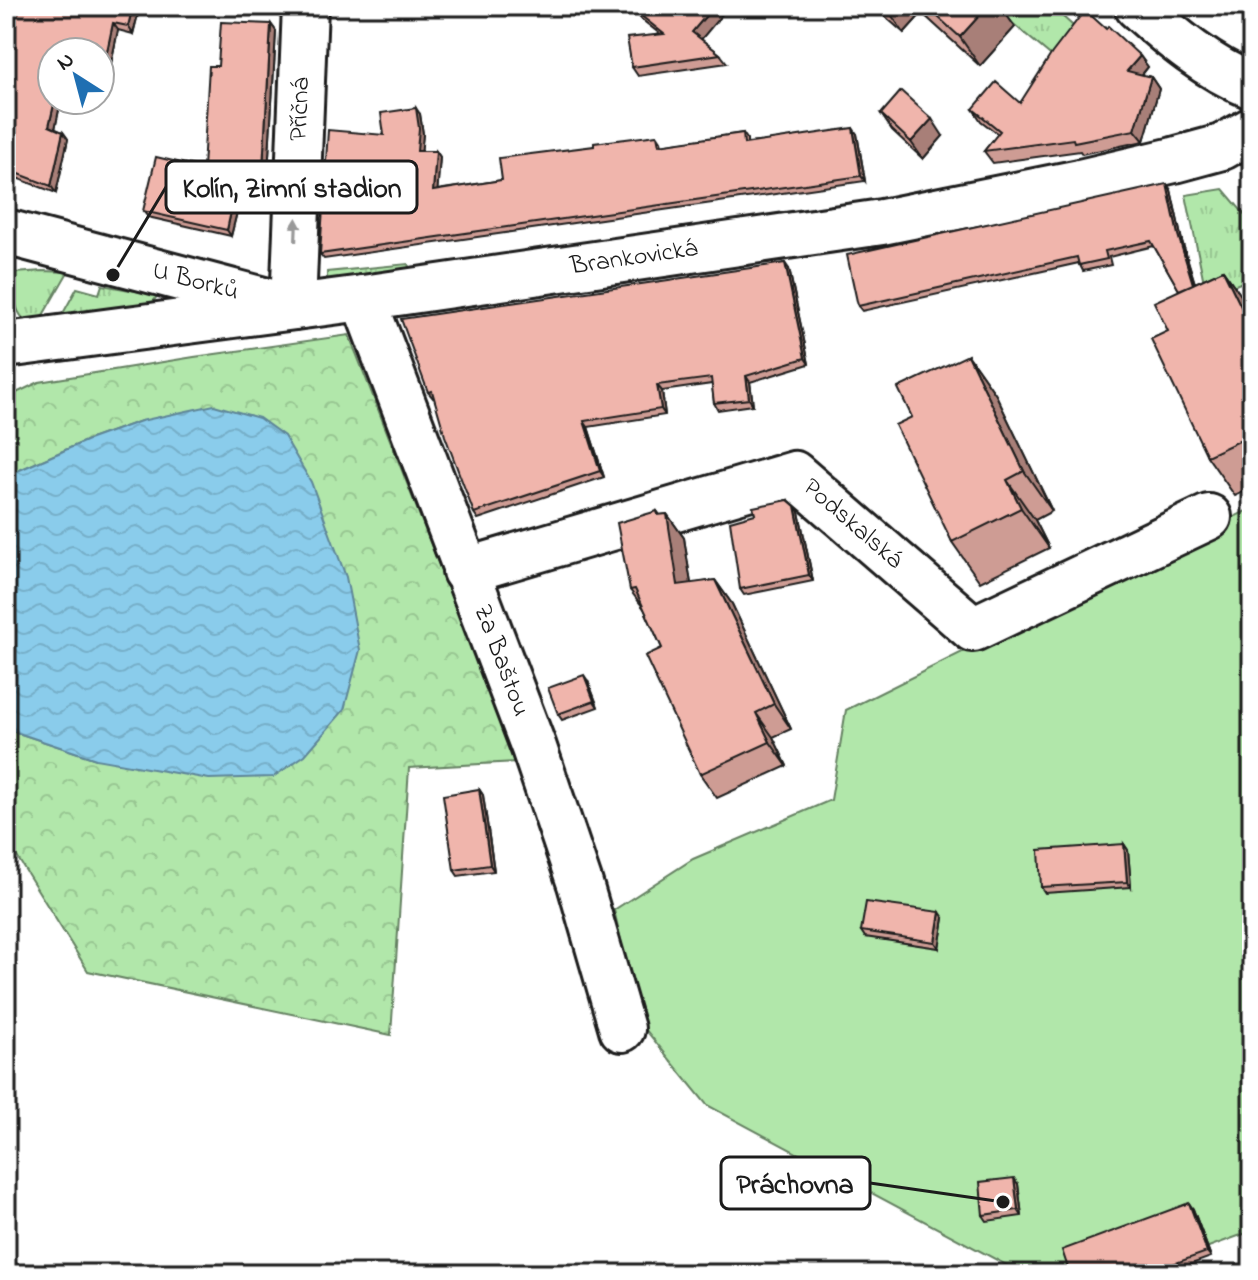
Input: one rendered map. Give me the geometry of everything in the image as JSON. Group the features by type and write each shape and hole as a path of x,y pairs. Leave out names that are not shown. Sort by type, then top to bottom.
{"street":[{"name":"Příčná","path":"293,307 305,6"},
{"path":"1137,6 1201,59 1252,86"},
{"name":"Brankovická","path":"6,345 363,298 882,222 1174,160 1222,147 1252,130"},
{"name":"U Borků","path":"6,232 293,307"},
{"name":"Za Baštou","path":"363,298 534,748 580,884 622,1029"},
{"name":"Podskalská","path":"465,571 794,474 973,629 1209,517"}],"green space":[{"path":"992,6 1051,6 1083,35 1061,64"},
{"path":"1223,189 1252,223 1252,278 1207,297 1186,195"},
{"path":"408,264 411,271 327,284 327,272"},
{"path":"68,272 42,317 43,321 29,323 17,307 15,273"},
{"path":"102,285 158,295 147,306 61,317 77,288 99,294"},
{"path":"349,335 516,762 409,768 391,1035 88,971 6,839 6,729 96,759 141,421 88,440 6,476 6,398 39,382"},
{"path":"1252,508 1252,1231 1135,1274 1023,1274 707,1105 640,1023 614,910 693,859 831,800 846,710"}],"water":[{"path":"214,405 259,418 284,436 311,482 346,577 360,650 344,710 305,755 273,777 209,779 96,759 6,729 6,476 88,440 141,421"}],"building":[{"path":"6,6 133,6 128,26 113,23 110,36 36,36 36,116 51,116 49,126 63,132 51,186 6,169"},
{"path":"637,6 714,6 692,32 720,54 632,67 627,38 664,34 634,10"},
{"path":"926,6 988,6 960,37"},
{"path":"1085,10 1106,29 1108,26 1140,56 1127,71 1151,77 1135,130 1074,142 1073,139 984,151 1000,131 973,109 996,82 1020,103 1052,53"},
{"path":"221,22 271,24 261,204 233,202 227,230 143,211 156,157 203,168 209,66 218,66"},
{"path":"901,91 932,119 911,142 881,114"},
{"path":"416,108 419,128 417,151 436,151 433,191 502,180 499,158 594,146 594,143 657,135 659,145 743,133 744,144 853,128 861,176 320,254 328,130 384,135 381,113"},
{"path":"1167,184 1193,284 1179,290 1151,241 1105,251 1107,259 1079,265 1077,257 858,306 847,255"},
{"path":"785,263 805,358 746,376 749,399 714,403 711,378 657,385 661,409 584,421 600,471 474,513 432,391 428,392 401,319"},
{"path":"1223,270 1252,329 1252,435 1207,456 1151,339 1168,331 1154,302"},
{"path":"968,355 1024,471 1007,480 1021,508 952,542 895,425 912,417 898,388"},
{"path":"788,500 795,506 809,575 740,589 730,521 755,514 753,507"},
{"path":"657,511 658,515 667,514 678,585 715,580 774,704 756,713 770,742 700,774 645,656 662,648 635,589 630,590 617,523"},
{"path":"584,675 594,701 558,714 548,688"},
{"path":"479,789 490,865 454,870 443,795"},
{"path":"1124,844 1127,882 1041,887 1039,850"},
{"path":"866,902 940,912 935,942 861,931"},
{"path":"1014,1178 1018,1210 983,1215 980,1182"},
{"path":"1189,1203 1207,1252 1145,1274 1070,1274 1062,1250"}],"place":[{"name":"Kolín, Zimní stadion","path":"113,275"},
{"name":"Práchovna","path":"1003,1202"}]}
